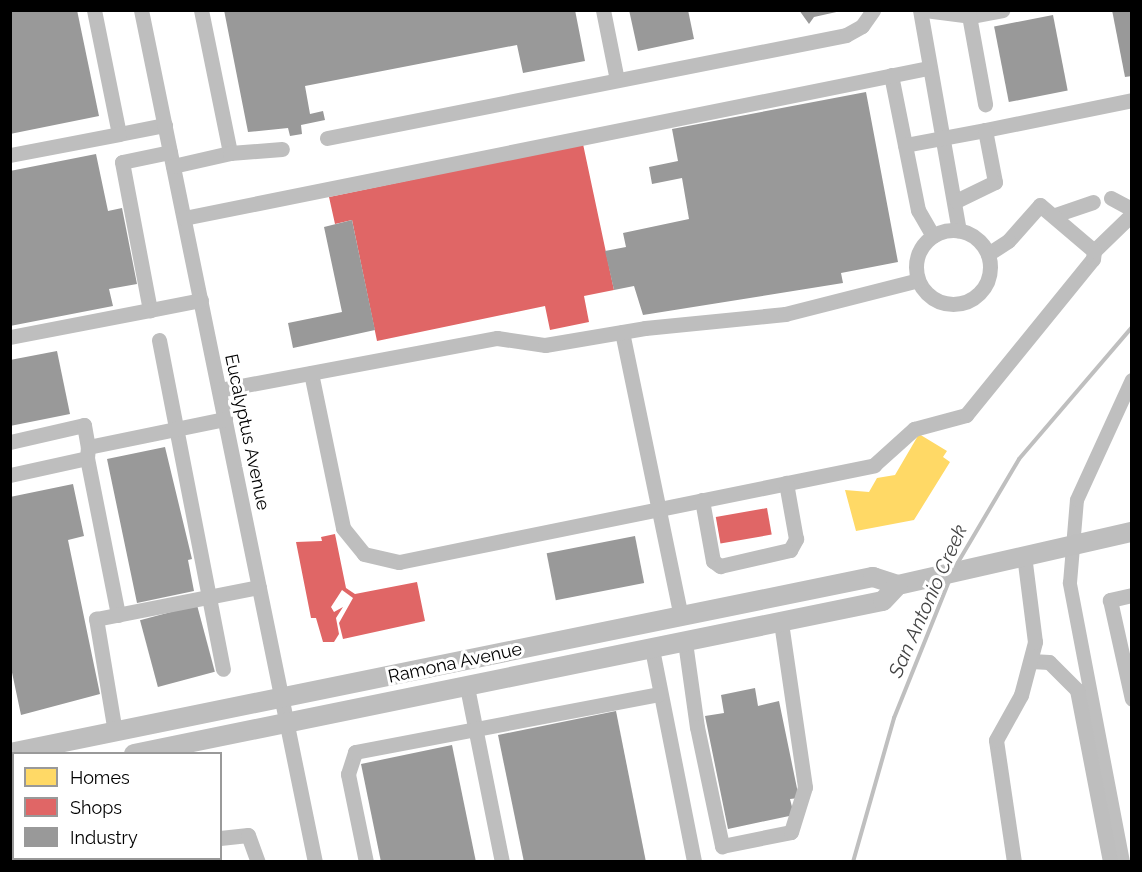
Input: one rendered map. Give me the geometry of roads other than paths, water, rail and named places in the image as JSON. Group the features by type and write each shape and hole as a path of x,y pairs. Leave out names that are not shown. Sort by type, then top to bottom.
{"main road":[{"name":"Ramona Avenue","path":"15,752 873,577 898,585 1131,532"},
{"name":"Ramona Avenue","path":"145,752 176,749 287,723 883,601 898,585"},
{"path":"681,617 685,642"}],"street":[{"path":"94,10 119,134"},
{"name":"Eucalyptus Avenue","path":"141,10 315,861"},
{"path":"201,10 230,153"},
{"path":"603,10 617,80"},
{"path":"327,138 846,35 862,26 873,10"},
{"path":"920,10 928,68 956,201 959,231"},
{"path":"925,10 968,13 1002,10"},
{"path":"968,13 985,104"},
{"path":"184,218 928,68"},
{"path":"891,75 918,210 933,236"},
{"path":"905,145 1131,100"},
{"path":"10,155 165,125"},
{"path":"956,201 995,182 985,130"},
{"path":"150,310 122,162 282,149"},
{"path":"311,372 343,528 364,554 381,562 657,510 874,465 914,429 966,415 1093,259 1094,251 1131,212 1111,198"},
{"path":"1055,215 1093,202"},
{"path":"988,254 1008,241 1033,208 1040,205 1055,215 1094,251"},
{"path":"959,231 980,242 988,254 987,283 966,302 937,301 918,280 919,251 933,236 959,231"},
{"path":"219,390 497,338 545,345 622,332 785,314 918,280"},
{"path":"10,338 201,300"},
{"path":"622,332 657,510 681,617"},
{"path":"159,340 223,669"},
{"path":"10,475 176,429 225,419"},
{"path":"10,442 84,424 118,615"},
{"path":"702,501 713,561 720,566 790,550 796,539 786,483"},
{"path":"1014,861 996,740 1031,661 1033,613 1016,557"},
{"path":"115,732 96,619 259,587"},
{"path":"1131,595 1110,600 1131,699"},
{"path":"685,642 722,846 791,832 805,787 781,622"},
{"path":"652,648 659,694 694,861"},
{"path":"1031,661 1049,662 1077,690 1110,861"},
{"path":"467,687 501,861"},
{"path":"366,861 348,774 356,752 659,694"},
{"path":"222,838 249,835 258,861"}],"waterway":[{"name":"San Antonio Creek","path":"957,564 1019,459 1132,327"},
{"path":"1123,862 1070,583 1077,500 1132,380"},
{"name":"San Antonio Creek","path":"853,862 894,718 950,579"}]}
